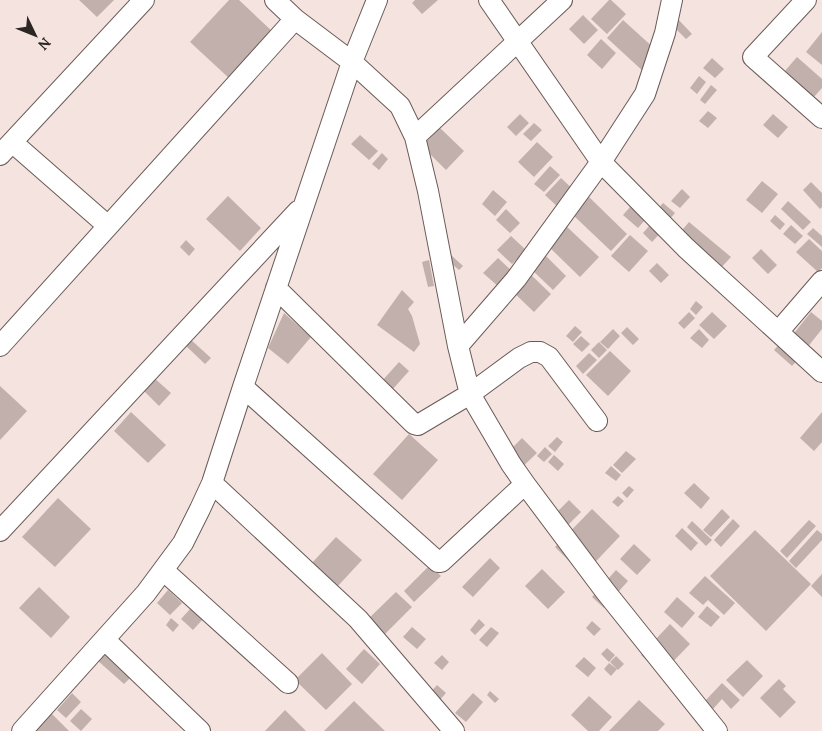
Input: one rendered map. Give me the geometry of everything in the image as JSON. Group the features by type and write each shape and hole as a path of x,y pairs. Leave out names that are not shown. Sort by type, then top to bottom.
{"street":[{"path":"108,226 6,149 144,0"},
{"path":"275,0 294,19 352,62 400,106 415,137 428,191 458,346 470,394 511,464 525,484 605,591 717,731"},
{"path":"22,731 146,593 183,543 212,483 352,62 377,0"},
{"path":"490,0 602,162 686,248 822,372"},
{"path":"415,137 562,0"},
{"path":"458,346 516,279 602,162 645,94 665,33 672,0"},
{"path":"806,0 753,57 822,118"},
{"path":"0,346 294,19"},
{"path":"0,531 304,205"},
{"path":"778,332 822,281"},
{"path":"276,288 414,424 418,425 470,394 519,358 531,352 540,352 549,357 597,422"},
{"path":"243,387 438,562 441,562 525,484"},
{"path":"212,483 358,619 454,731"},
{"path":"163,570 288,683"},
{"path":"105,640 200,731"}],"building":[{"path":"79,0 114,0 97,17"},
{"path":"229,0 239,0 274,33 231,80 190,42"},
{"path":"415,0 438,0 422,14 412,3"},
{"path":"609,0 626,14 607,34 591,19"},
{"path":"583,15 598,30 584,44 569,29"},
{"path":"676,17 692,34 686,39 670,23"},
{"path":"623,20 655,49 645,73 607,38"},
{"path":"822,32 822,65 806,52"},
{"path":"601,39 616,53 602,69 587,55"},
{"path":"797,57 822,79 822,88 813,98 784,72"},
{"path":"712,58 724,69 715,78 703,68"},
{"path":"699,76 706,82 697,94 690,88"},
{"path":"711,85 717,90 705,104 700,100"},
{"path":"708,111 717,118 708,128 699,121"},
{"path":"520,114 529,123 516,136 507,127"},
{"path":"773,114 788,127 778,138 763,125"},
{"path":"534,123 542,130 531,141 523,134"},
{"path":"440,128 464,151 446,170 422,146"},
{"path":"360,135 378,151 369,160 351,144"},
{"path":"537,142 553,157 534,177 518,162"},
{"path":"382,153 388,159 379,170 372,164"},
{"path":"550,166 560,175 544,192 534,184"},
{"path":"561,178 576,192 560,209 545,195"},
{"path":"762,181 778,194 762,213 746,200"},
{"path":"811,182 822,193 822,207 820,209 803,190"},
{"path":"682,189 690,197 680,208 671,201"},
{"path":"493,190 507,202 495,216 482,204"},
{"path":"228,196 261,228 240,251 206,219"},
{"path":"589,197 627,234 611,251 573,215"},
{"path":"637,199 652,212 638,228 623,215"},
{"path":"788,201 811,222 803,230 781,209"},
{"path":"663,203 675,213 669,220 657,210"},
{"path":"506,209 520,223 510,233 496,220"},
{"path":"775,215 785,224 780,230 770,221"},
{"path":"656,218 666,227 652,242 643,233"},
{"path":"689,222 731,257 718,271 677,236"},
{"path":"565,225 599,257 580,277 546,244"},
{"path":"791,225 803,236 795,244 783,234"},
{"path":"813,228 822,236 822,247 807,234"},
{"path":"630,235 648,251 629,272 611,256"},
{"path":"511,236 526,250 512,264 497,250"},
{"path":"809,239 822,251 822,268 818,272 796,252"},
{"path":"186,240 195,249 189,256 180,247"},
{"path":"761,249 777,265 768,274 752,258"},
{"path":"450,254 463,266 459,270 446,259"},
{"path":"544,254 566,276 553,290 530,268"},
{"path":"498,258 513,272 499,287 483,273"},
{"path":"429,260 434,286 428,287 422,262"},
{"path":"657,263 669,275 661,283 649,271"},
{"path":"528,272 551,294 534,312 511,290"},
{"path":"402,290 414,302 408,309 412,316 420,344 414,352 377,325"},
{"path":"696,301 703,307 696,315 690,309"},
{"path":"689,312 695,318 684,329 678,323"},
{"path":"712,312 727,326 714,339 699,325"},
{"path":"811,312 822,321 822,329 806,349 791,337"},
{"path":"284,313 311,337 288,364 268,348"},
{"path":"575,326 582,332 573,342 566,336"},
{"path":"627,327 639,339 633,345 621,333"},
{"path":"613,329 620,336 608,349 600,342"},
{"path":"699,329 709,340 702,348 690,338"},
{"path":"581,336 590,344 582,352 573,344"},
{"path":"190,339 211,358 205,364 185,345"},
{"path":"784,339 802,355 792,366 774,350"},
{"path":"599,342 607,350 599,358 591,350"},
{"path":"610,351 631,371 608,396 586,375"},
{"path":"589,353 597,360 583,374 576,366"},
{"path":"399,362 409,371 392,390 382,381"},
{"path":"153,377 171,393 159,406 142,389"},
{"path":"0,386 27,411 0,440"},
{"path":"131,412 166,445 148,463 114,431"},
{"path":"822,412 822,442 814,451 800,438"},
{"path":"409,434 438,460 402,500 373,474"},
{"path":"557,437 563,442 555,452 548,446"},
{"path":"522,438 537,453 518,471 504,456"},
{"path":"545,447 552,454 544,462 537,456"},
{"path":"626,451 636,459 622,473 613,465"},
{"path":"554,455 564,464 558,471 548,462"},
{"path":"611,466 621,475 616,481 605,473"},
{"path":"694,483 710,498 701,509 684,493"},
{"path":"629,486 634,490 627,498 622,493"},
{"path":"618,496 624,501 618,507 612,502"},
{"path":"58,498 91,529 55,567 22,537"},
{"path":"569,500 581,512 556,537 544,525"},
{"path":"592,509 620,536 583,575 555,547"},
{"path":"722,509 730,517 711,537 703,530"},
{"path":"733,519 740,526 721,547 714,540"},
{"path":"809,520 816,526 787,558 780,551"},
{"path":"692,521 712,540 706,546 687,527"},
{"path":"682,528 698,543 691,551 675,536"},
{"path":"755,530 811,584 766,631 710,576"},
{"path":"817,530 822,534 822,540 796,568 789,561"},
{"path":"336,537 362,560 337,587 311,564"},
{"path":"634,544 651,560 637,575 620,559"},
{"path":"490,558 500,568 473,597 462,587"},
{"path":"430,565 441,576 414,602 404,591"},
{"path":"542,569 565,592 548,609 525,586"},
{"path":"616,570 628,581 604,608 592,597"},
{"path":"822,574 822,597 811,586"},
{"path":"705,576 735,603 724,615 708,600 703,605 689,593"},
{"path":"39,587 70,617 51,638 19,608"},
{"path":"168,590 182,603 170,615 157,603"},
{"path":"396,592 412,607 382,637 366,621"},
{"path":"677,597 695,613 682,628 664,612"},
{"path":"707,606 720,617 711,627 698,617"},
{"path":"191,608 203,619 193,630 181,619"},
{"path":"171,618 179,625 173,632 166,625"},
{"path":"479,619 485,625 475,635 470,630"},
{"path":"592,621 601,629 594,636 586,628"},
{"path":"670,624 690,644 661,674 641,655"},
{"path":"412,627 426,639 417,649 403,637"},
{"path":"491,627 499,633 487,647 479,640"},
{"path":"607,648 615,655 609,662 601,654"},
{"path":"364,649 380,664 362,684 346,669"},
{"path":"104,653 131,677 124,684 97,660"},
{"path":"322,653 352,684 326,710 295,680"},
{"path":"442,655 449,662 442,670 434,663"},
{"path":"616,656 624,664 618,670 610,662"},
{"path":"584,657 596,668 588,677 575,666"},
{"path":"747,660 763,676 743,697 726,680"},
{"path":"609,663 617,669 611,676 604,669"},
{"path":"779,679 786,686 783,689 796,702 780,718 760,698"},
{"path":"722,683 740,700 731,709 722,699 713,709 705,701"},
{"path":"437,685 446,693 438,702 429,694"},
{"path":"490,691 499,699 495,703 487,695"},
{"path":"72,693 81,702 66,718 57,710"},
{"path":"473,693 483,702 466,722 455,713"},
{"path":"589,696 612,717 599,731 588,731 571,715"},
{"path":"639,700 665,724 658,731 609,731"},
{"path":"354,701 385,731 324,731"},
{"path":"81,709 92,719 81,731 70,721"},
{"path":"285,710 306,731 265,731"},
{"path":"50,712 69,731 31,731"}]}
